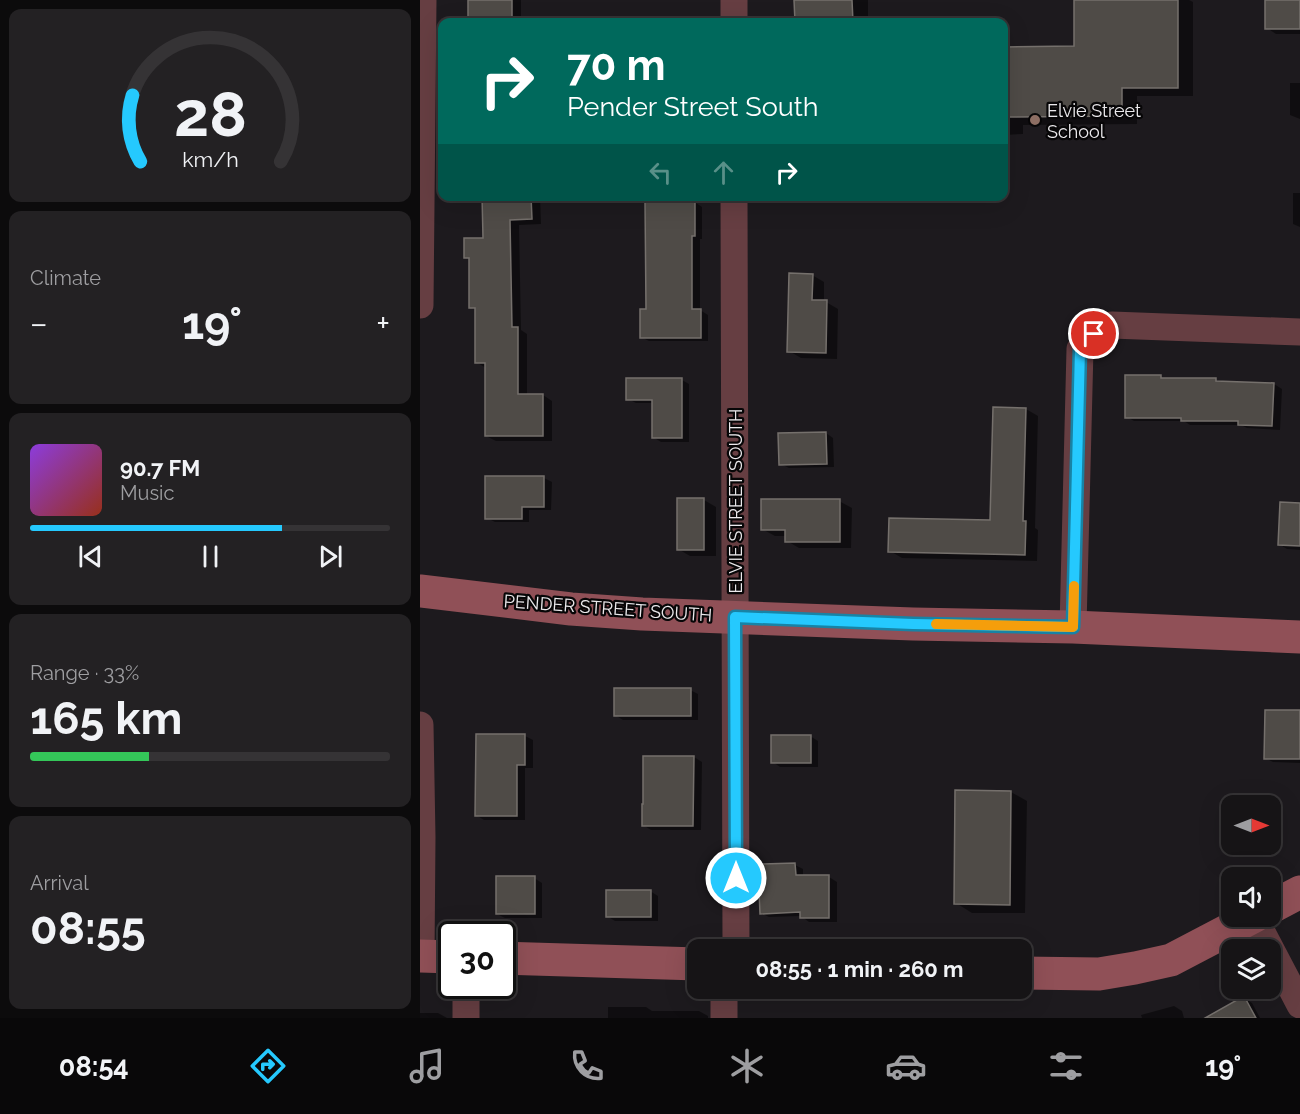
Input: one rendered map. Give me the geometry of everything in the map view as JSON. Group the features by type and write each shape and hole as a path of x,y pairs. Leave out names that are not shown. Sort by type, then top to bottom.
{"street":[{"path":"420,305 423,0"},
{"path":"734,0 734,18"},
{"name":"ELVIE STREET SOUTH","path":"734,201 736,939"},
{"path":"1073,627 1080,349 1094,334 1112,325 1300,332"},
{"name":"PENDER STREET SOUTH","path":"420,591 572,609 642,614 913,624 1073,627 1300,637"},
{"path":"420,725 422,837 431,956"},
{"path":"1281,902 1300,892"},
{"path":"1032,973 1099,974 1171,960 1235,927"},
{"path":"1260,927 1300,1005"},
{"path":"516,958 687,964"},
{"path":"466,999 466,1018"},
{"path":"724,999 724,1018"}],"building":[{"path":"468,0 512,0 512,18 468,18"},
{"path":"794,0 852,0 853,18 795,18"},
{"path":"1074,0 1178,0 1178,88 1122,88 1122,116 1008,117 1008,47 1074,46"},
{"path":"1265,0 1300,0 1300,29 1265,29"},
{"path":"482,201 531,201 532,219 510,220 512,327 518,327 518,394 543,394 543,436 485,436 485,363 475,363 475,308 469,308 469,258 464,258 464,238 483,238"},
{"path":"645,201 695,201 695,236 692,236 692,309 701,309 701,338 640,338 640,309 646,309"},
{"path":"789,273 813,274 812,300 827,300 826,353 787,352"},
{"path":"1125,375 1161,375 1161,378 1216,378 1216,381 1274,383 1272,426 1238,425 1238,421 1125,418"},
{"path":"626,378 682,378 682,438 652,438 652,400 626,400"},
{"path":"993,407 1026,408 1023,521 1026,521 1025,555 888,552 889,518 990,520"},
{"path":"826,432 827,464 779,465 778,433"},
{"path":"485,476 544,476 544,507 522,507 522,519 485,519"},
{"path":"677,498 704,498 704,550 677,550"},
{"path":"761,499 840,499 840,542 785,542 785,530 761,530"},
{"path":"1280,502 1300,503 1300,546 1278,545"},
{"path":"614,688 691,688 691,716 614,716"},
{"path":"1265,710 1300,710 1300,759 1264,759"},
{"path":"476,734 525,734 525,765 517,765 517,816 475,816"},
{"path":"771,735 811,735 811,763 771,763"},
{"path":"643,756 694,756 693,826 642,826"},
{"path":"955,790 1011,791 1010,905 954,904"},
{"path":"795,863 796,875 829,875 829,918 800,918 800,912 760,914 758,864"},
{"path":"496,876 535,876 535,914 496,914"},
{"path":"606,890 651,890 651,917 606,917"},
{"path":"1239,999 1246,999 1256,1018 1205,1018"}],"slow traffic":[{"path":"936,624 1073,627 1074,586"}],"place":[{"name":"Elvie Street School","path":"1035,120"}],"route":[{"path":"736,878 735,617 1073,627 1080,349 1094,334"}]}
